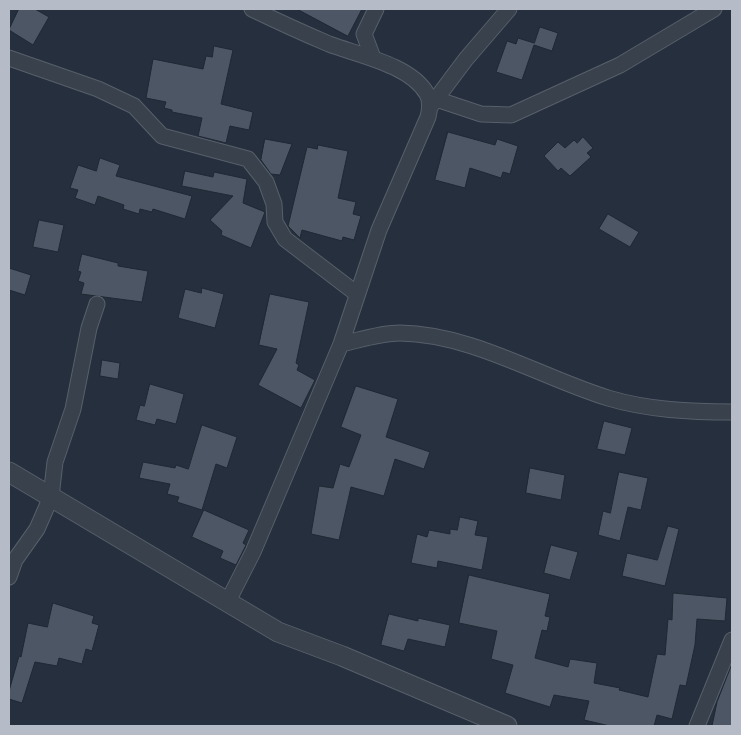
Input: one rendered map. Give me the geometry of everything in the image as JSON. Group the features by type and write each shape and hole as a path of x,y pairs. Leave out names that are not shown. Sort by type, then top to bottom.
{"street":[{"path":"252,9 315,38 373,58 397,69 420,86 433,104 492,116 517,113 620,65 714,9"},
{"path":"373,58 364,34 376,9"},
{"path":"226,603 253,552 340,344 379,230 433,104 466,59 509,9"},
{"path":"9,58 98,89 134,106 162,136 248,159 266,182 274,204 275,222 285,239 357,294"},
{"path":"9,577 16,560 37,529 51,497 55,462 73,409 89,328 97,304"},
{"path":"340,344 401,333 448,338 469,343 527,369 609,398 659,408 732,412"},
{"path":"9,472 226,603 278,632 342,656 507,726"},
{"path":"697,726 732,640"}],"building":[{"path":"19,9 35,9 49,17 33,45 9,30"},
{"path":"297,9 362,9 348,36"},
{"path":"540,27 558,33 552,51 534,45 522,80 496,72 507,41 516,44 518,38 534,43"},
{"path":"214,46 233,50 221,104 253,112 249,130 230,126 226,143 198,136 202,118 172,112 172,110 164,108 166,102 146,98 153,59 203,69 206,56 212,57"},
{"path":"448,132 495,145 497,139 518,146 510,174 503,172 501,178 470,168 465,188 435,180"},
{"path":"583,137 593,148 587,153 591,157 570,176 561,168 558,171 544,156 558,142 565,148 574,140 577,143"},
{"path":"265,139 292,144 280,175 271,174 261,160"},
{"path":"318,145 348,151 338,198 356,202 353,214 361,216 354,240 343,237 342,241 302,230 300,238 288,226 307,147 317,149"},
{"path":"100,158 120,165 116,176 192,196 185,219 153,209 152,212 140,209 139,214 123,209 124,205 98,196 95,205 75,198 78,190 70,188 78,165 96,171"},
{"path":"185,171 213,177 214,172 247,179 243,203 265,212 251,248 221,235 222,231 210,220 233,196 182,186"},
{"path":"608,214 639,232 630,247 599,229"},
{"path":"39,220 64,225 58,252 33,247"},
{"path":"82,254 118,263 118,266 148,271 142,302 81,294 84,283 78,281 81,272 78,271"},
{"path":"9,268 31,275 25,295 9,290"},
{"path":"202,288 224,294 215,328 178,318 185,289 201,293"},
{"path":"270,294 309,302 296,363 299,365 297,370 315,380 301,408 258,385 277,349 259,345"},
{"path":"102,360 120,363 118,379 100,376"},
{"path":"150,384 184,394 176,424 157,419 155,425 136,420 140,405 144,406"},
{"path":"356,386 398,399 386,437 430,452 424,469 395,459 384,496 351,487 339,540 311,534 319,486 333,488 340,464 349,467 361,435 341,427"},
{"path":"604,421 632,428 625,455 597,449"},
{"path":"202,425 237,437 227,468 216,464 202,510 177,502 179,497 167,494 170,484 139,478 143,462 175,468 176,465 188,469"},
{"path":"530,468 565,475 561,500 526,493"},
{"path":"619,472 648,478 641,510 628,507 620,541 598,535 603,511 610,513"},
{"path":"204,510 249,530 243,543 246,545 236,565 220,558 223,551 192,537"},
{"path":"460,517 478,521 475,535 488,537 482,570 438,561 437,568 411,563 417,534 427,537 429,530 450,534 450,529 457,530"},
{"path":"668,526 679,529 665,586 622,576 627,553 657,560"},
{"path":"551,545 578,552 570,580 544,573"},
{"path":"469,575 550,594 545,616 550,617 547,631 542,630 535,658 568,667 570,659 597,663 594,683 620,688 619,690 648,697 657,654 665,655 668,619 672,620 673,593 727,598 725,621 697,619 695,645 686,686 680,685 672,719 657,715 654,726 610,726 584,720 589,701 554,695 550,707 505,693 513,665 491,659 497,631 459,623"},
{"path":"53,603 94,616 92,623 99,625 92,651 86,649 82,664 59,658 57,666 35,662 22,703 9,699 9,691 19,656 21,657 28,623 47,627"},
{"path":"389,614 418,621 418,618 450,625 445,647 408,639 404,651 381,645"},
{"path":"732,664 732,726 712,726 717,702"}]}
